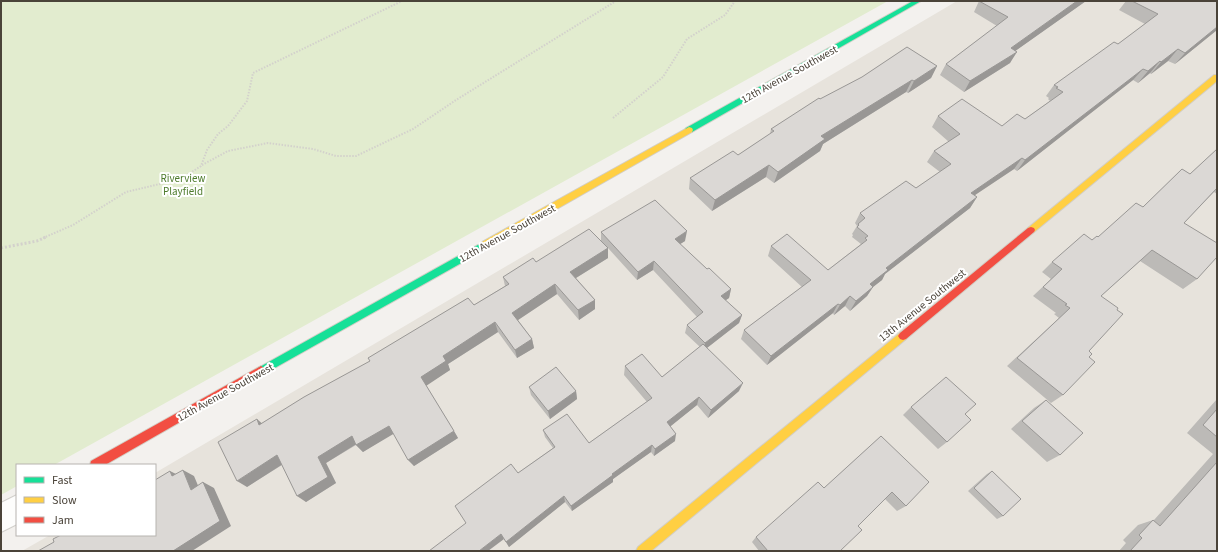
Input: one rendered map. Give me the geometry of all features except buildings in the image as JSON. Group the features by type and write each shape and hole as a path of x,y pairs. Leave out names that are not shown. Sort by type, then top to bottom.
{"street":[{"name":"12th Avenue Southwest","path":"98,464 918,1"},
{"name":"13th Avenue Southwest","path":"642,551 1217,78"},
{"path":"1,518 16,510"}],"path":[{"path":"201,166 207,150 218,134 228,126 247,101 253,74 402,1"},
{"path":"1,248 37,241 73,225 126,192 181,179 201,166 228,152 268,143 313,149 336,156 356,156 412,129 616,1"},
{"path":"613,118 663,77 688,40 725,16 735,1"}],"shaded area":[{"path":"957,1 1217,1 1217,551 22,551 48,536 156,536 156,472"}],"green space":[{"name":"Riverview Playfield","path":"1,1 888,1 56,464 16,464 16,487 1,495"}],"traffic: fast":[{"path":"689,130 918,1"},
{"path":"261,371 485,245"}],"traffic: slow":[{"path":"1031,230 1217,77"},
{"path":"485,245 689,130"},
{"path":"642,551 903,336"}],"traffic: jam":[{"path":"903,336 1031,230"},
{"path":"97,464 261,371"}]}
